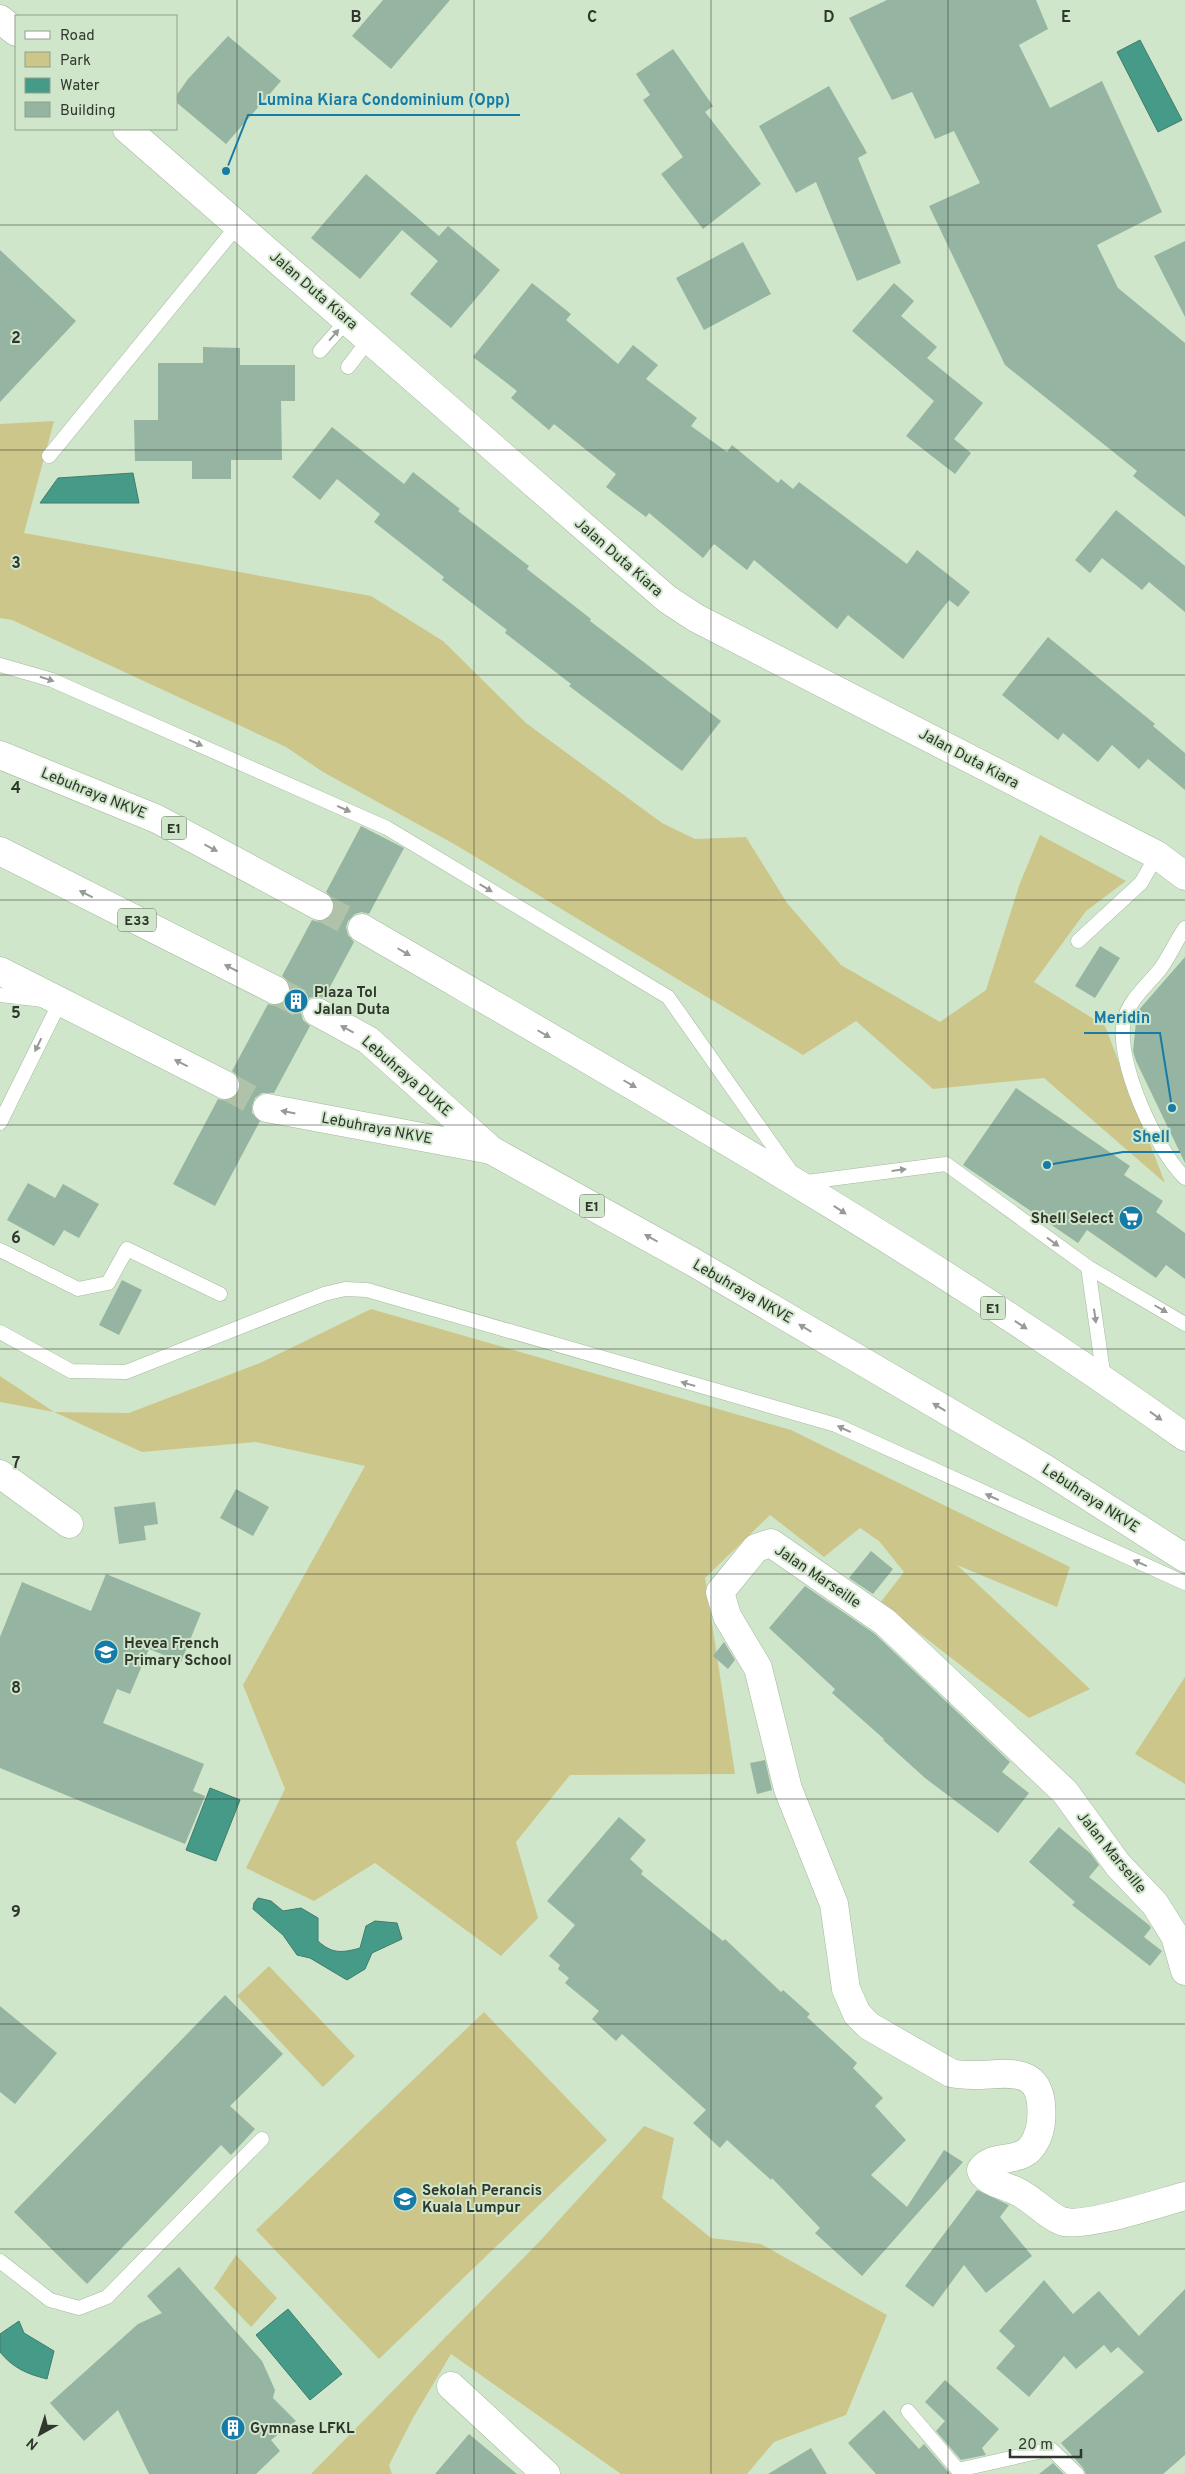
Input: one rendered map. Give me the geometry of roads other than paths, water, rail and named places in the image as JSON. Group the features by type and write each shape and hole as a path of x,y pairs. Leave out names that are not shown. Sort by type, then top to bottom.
{"main road":[{"path":"0,19 15,31"},
{"name":"Jalan Duta Kiara","path":"128,130 370,338 667,599 696,618 1157,855 1185,876"},
{"name":"Lebuhraya NKVE","path":"0,755 157,819 319,906"},
{"name":"E33","path":"0,851 275,990"},
{"name":"E1","path":"362,928 799,1183 1104,1378 1185,1436"},
{"path":"0,971 225,1085"},
{"name":"Lebuhraya DUKE","path":"317,1012 368,1040 491,1150"},
{"name":"Lebuhraya NKVE","path":"267,1108 491,1150 693,1262 1041,1466 1185,1558"},
{"path":"0,1474 69,1524"},
{"name":"Jalan Marseille","path":"1185,1971 1175,1936 1155,1904 1118,1865 1065,1792 885,1622 771,1543 756,1548 720,1592 727,1616 758,1668 788,1789 834,1904 846,1989 857,2014 869,2026 951,2073 966,2077 1010,2072 1026,2077 1035,2084 1043,2100 1040,2131 1031,2147 1023,2154 986,2163 981,2170 986,2177 1023,2194 1060,2220 1073,2224 1185,2196"},
{"path":"451,2386 546,2474"}],"lane":[{"path":"49,456 238,225"},
{"path":"320,351 348,319"},
{"path":"348,367 370,338"},
{"path":"0,665 52,680 387,828 668,997 799,1183 946,1164 1088,1268 1185,1324"},
{"path":"1078,941 1141,883 1157,855"},
{"path":"1185,928 1161,967 1135,998 1124,1019 1139,1099 1154,1134 1174,1167 1185,1178"},
{"path":"1161,967 1185,948"},
{"path":"0,995 60,1002 0,1123"},
{"path":"0,1250 78,1289 108,1283 128,1249 220,1294"},
{"path":"1088,1268 1104,1378"},
{"path":"0,1332 71,1372 126,1372 324,1294 345,1289 367,1290 836,1425 1185,1583"},
{"path":"0,2261 50,2300 79,2308 106,2297 262,2139"},
{"path":"908,2411 958,2470 1051,2449 1077,2474"}],"water":[{"path":"1140,40 1182,120 1158,132 1117,52"},
{"path":"133,473 139,503 40,503 58,478"},
{"path":"210,1788 240,1800 216,1861 186,1850"},
{"path":"258,1898 271,1901 283,1911 301,1908 318,1918 318,1941 333,1950 348,1951 360,1948 366,1926 375,1921 397,1923 402,1939 372,1953 365,1969 347,1980 310,1958 297,1955 283,1935 253,1909 254,1903"},
{"path":"288,2309 342,2374 310,2400 256,2335"},
{"path":"19,2321 24,2333 54,2351 47,2379 21,2370 0,2352 0,2334"}],"tunnel":[{"path":"319,906 362,928"},
{"path":"275,990 317,1012"},
{"path":"225,1085 267,1108"}],"place":[{"name":"Lumina Kiara Condominium (Opp)","path":"226,171"},
{"name":"Plaza Tol Jalan Duta","path":"296,1001"},
{"name":"Meridin","path":"1172,1108"},
{"name":"Shell","path":"1047,1165"},
{"name":"Shell Select","path":"1131,1218"},
{"name":"Hevea French Primary School","path":"106,1652"},
{"name":"Sekolah Perancis Kuala Lumpur","path":"405,2199"},
{"name":"Gymnase LFKL","path":"233,2428"}]}
